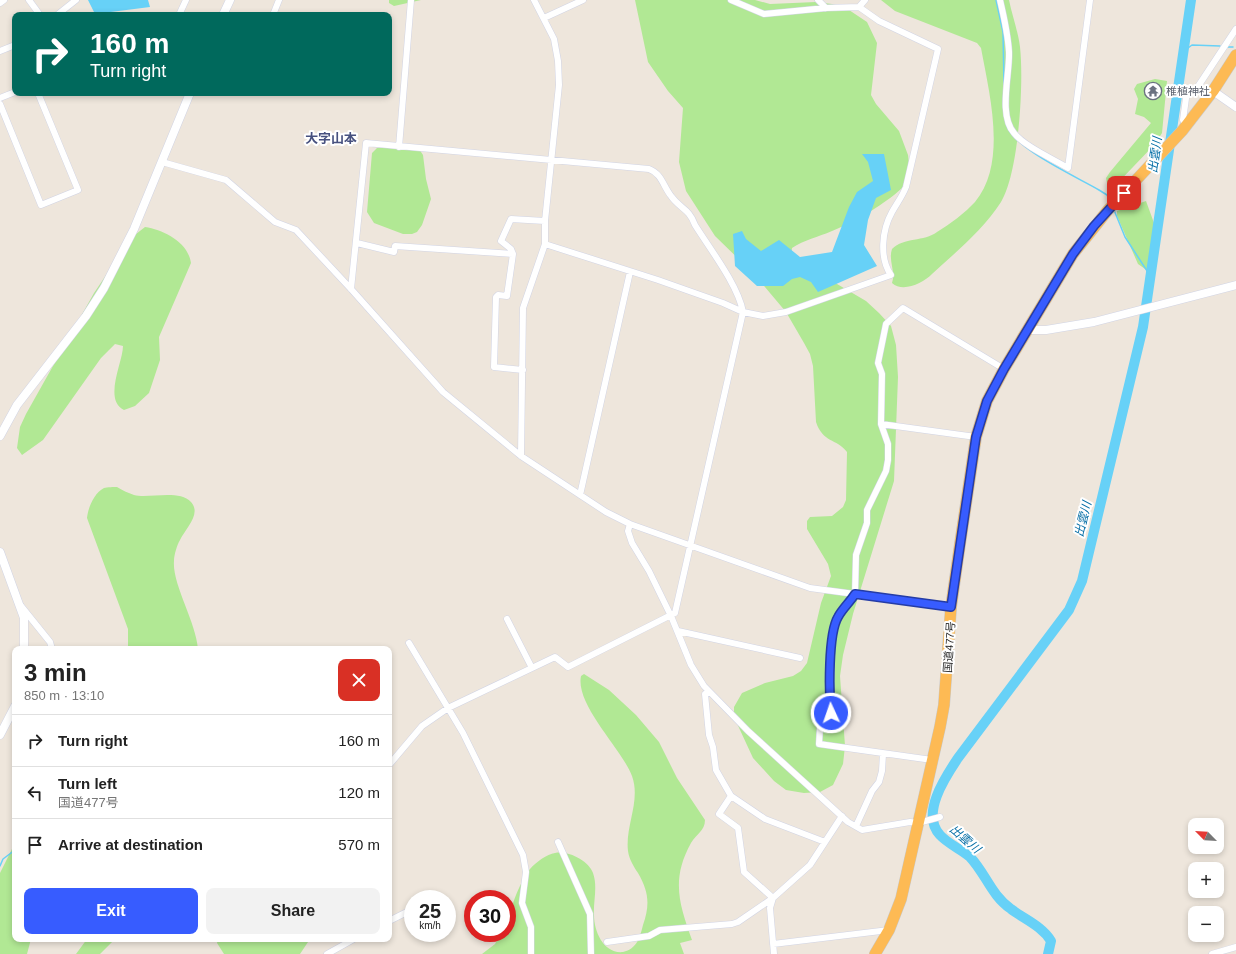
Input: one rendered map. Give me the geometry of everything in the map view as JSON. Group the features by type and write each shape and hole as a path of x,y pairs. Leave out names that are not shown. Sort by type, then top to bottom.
{"highway":[{"name":"国道477号","path":"875,954 889,930 901,898 923,821 932,760 944,705 951,607 976,437 987,401 1004,369 1073,254 1112,206 1158,158 1184,128 1213,90 1236,55"}],"street":[{"path":"0,3 4,0"},
{"path":"29,0 38,12"},
{"path":"61,12 76,0"},
{"path":"180,12 186,0"},
{"path":"224,12 230,0"},
{"path":"274,12 279,0"},
{"path":"399,147 411,0"},
{"path":"544,18 583,0"},
{"path":"545,244 723,303 743,312 763,316 786,312 891,275 886,267 884,258 884,244 887,227 892,212 902,198 906,188 938,49 879,21 859,7 826,8 764,14 731,0"},
{"path":"818,0 826,8"},
{"path":"859,7 865,0"},
{"path":"1000,0 1009,49 1006,109 1008,122 1013,132 1022,141 1068,168 1090,0"},
{"path":"521,456 523,308 545,244 545,221 550,160 559,85 558,61 554,39 535,1"},
{"path":"1184,128 1183,120 1187,91 1195,91 1236,29"},
{"path":"0,51 12,46"},
{"path":"1213,90 1236,107"},
{"path":"0,98 12,93"},
{"path":"0,104 41,205 78,190 39,96"},
{"path":"0,436 17,405 86,316 104,288 134,229 189,96"},
{"path":"351,289 357,244 366,143 649,169 657,172 671,196 691,214 695,225 735,290 741,302 743,312 675,613 568,667 555,657 448,708 422,726 392,762"},
{"path":"162,162 226,180 276,222 296,230 443,392 521,456 580,495 630,524 810,588 951,607"},
{"path":"522,370 494,367 496,297 498,295 508,296 512,254 511,249 501,241 511,219 545,221"},
{"path":"357,244 394,252 395,246 512,254"},
{"path":"580,495 630,272"},
{"path":"1027,330 1046,330 1070,326 1137,311 1236,285"},
{"path":"932,760 819,744 820,728 831,713 832,634 837,617 855,594 856,555 867,523 868,510 872,498 882,482 888,460 888,444 881,424 882,374 878,363 886,324 903,308 1004,369"},
{"path":"881,424 976,437"},
{"path":"630,524 628,531 632,543 649,571 671,616 691,665 709,692 814,792 842,816 862,830 940,817"},
{"path":"0,552 24,618 24,646"},
{"path":"20,605 50,642 51,646"},
{"path":"507,619 532,668"},
{"path":"678,631 800,658"},
{"path":"409,643 437,686 463,733 523,855 526,872 522,903 531,927 531,954"},
{"path":"709,692 705,694 706,708 709,735 714,747 716,770 731,796 765,819 825,842"},
{"path":"0,735 12,712"},
{"path":"856,826 872,791 879,782 882,771 883,754"},
{"path":"731,796 719,814 738,828 744,872 773,898"},
{"path":"607,942 649,936 660,930 732,924 751,914 773,898 810,866 842,816"},
{"path":"558,842 590,914 592,941 591,954"},
{"path":"773,898 770,908 774,954"},
{"path":"392,920 404,914"},
{"path":"773,944 889,930"},
{"path":"327,954 349,942"},
{"path":"1212,954 1236,947"}],"green space":[{"path":"389,0 421,0 394,6 389,3"},
{"path":"635,0 755,0 770,4 816,2 846,8 867,22 877,43 871,95 876,104 899,131 908,155 911,179 904,187 885,202 852,221 792,248 791,257 866,301 891,326 896,345 898,377 894,481 853,614 843,655 840,676 845,746 843,764 833,785 820,792 804,793 786,790 774,781 753,758 734,717 734,707 742,693 765,683 793,676 801,671 807,663 821,603 831,576 828,564 807,529 807,521 810,517 832,516 843,507 846,500 847,452 838,444 822,434 819,429 816,422 813,366 810,354 786,312 754,274 715,236 686,191 679,162 683,108 668,91 648,62"},
{"path":"881,0 1009,0 1020,47 1021,81 1019,126 1012,170 1001,202 978,231 924,281 907,287 897,286 892,283 892,249 902,243 932,235 947,226 975,202 985,186 991,168 994,148 993,127 988,85 981,48 977,43 895,11"},
{"path":"1155,79 1167,81 1162,133 1155,144 1111,190 1108,188 1106,178 1151,123 1144,117 1135,114 1138,99 1134,89 1137,84"},
{"path":"409,144 419,149 423,155 426,179 431,199 422,225 417,232 412,234 403,234 374,223 367,212 372,153 377,148"},
{"path":"1146,201 1154,223 1148,271 1138,264 1117,216 1117,211"},
{"path":"145,227 160,231 174,238 185,249 191,263 159,337 160,360 149,393 135,406 124,410 118,405 114,390 123,346 115,344 101,358 43,440 22,455 17,448 20,427 26,414 94,293 131,238"},
{"path":"109,487 117,487 134,495 140,496 179,496 186,498 194,507 195,511 192,521 182,536 175,553 174,570 180,592 193,627 197,646 128,646 128,629 87,518 90,505 94,497 100,490"},
{"path":"584,674 609,690 636,715 659,742 677,778 705,820 704,827 691,843 685,856 679,880 681,903 692,940 680,943 684,954 482,954 496,942 516,942 516,896 530,869 542,859 555,853 566,853 577,857 591,869 595,884 594,922 598,935 605,946 616,952 623,952 635,945 641,934 647,911 647,899 642,880 631,860 628,851 629,832 635,795 632,776 627,765 600,727 585,700 581,688 581,676"},
{"path":"12,849 12,942 30,942 27,954 0,954 0,873"},
{"path":"85,942 112,942 100,954 76,954"},
{"path":"308,942 300,954 224,954 217,943"}],"water":[{"path":"88,0 148,0 150,7 111,12 94,12"},
{"path":"862,154 884,154 891,190 876,198 868,220 864,245 877,266 818,292 811,282 800,277 792,279 783,286 757,286 735,266 733,234 742,231 746,239 761,251 779,240 800,257 832,252 849,207 857,192 873,181 868,162"}],"waterway":[{"path":"996,0 1003,32 1004,85"},
{"name":"出雲川","path":"1048,954 1051,941 1043,931 1004,903 993,891 970,857 940,835 935,826 933,817 934,806 937,795 958,758 1069,610 1082,581 1143,327 1191,0"},
{"path":"1184,51 1192,45 1220,46"},
{"path":"1228,47 1233,47"},
{"path":"1006,123 1010,132 1019,142 1046,161 1107,195 1110,202"},
{"path":"1114,210 1125,237 1151,277"},
{"path":"0,866 3,859 12,852"}],"place":[{"name":"椎植神社","path":"1153,91"}],"district":[{"name":"大字山本","path":"331,138"}],"route":[{"path":"831,713 830,677 832,634 837,617 855,594 951,607 976,437 980,419 987,401 995,384 1073,254 1094,226 1124,193"}]}
